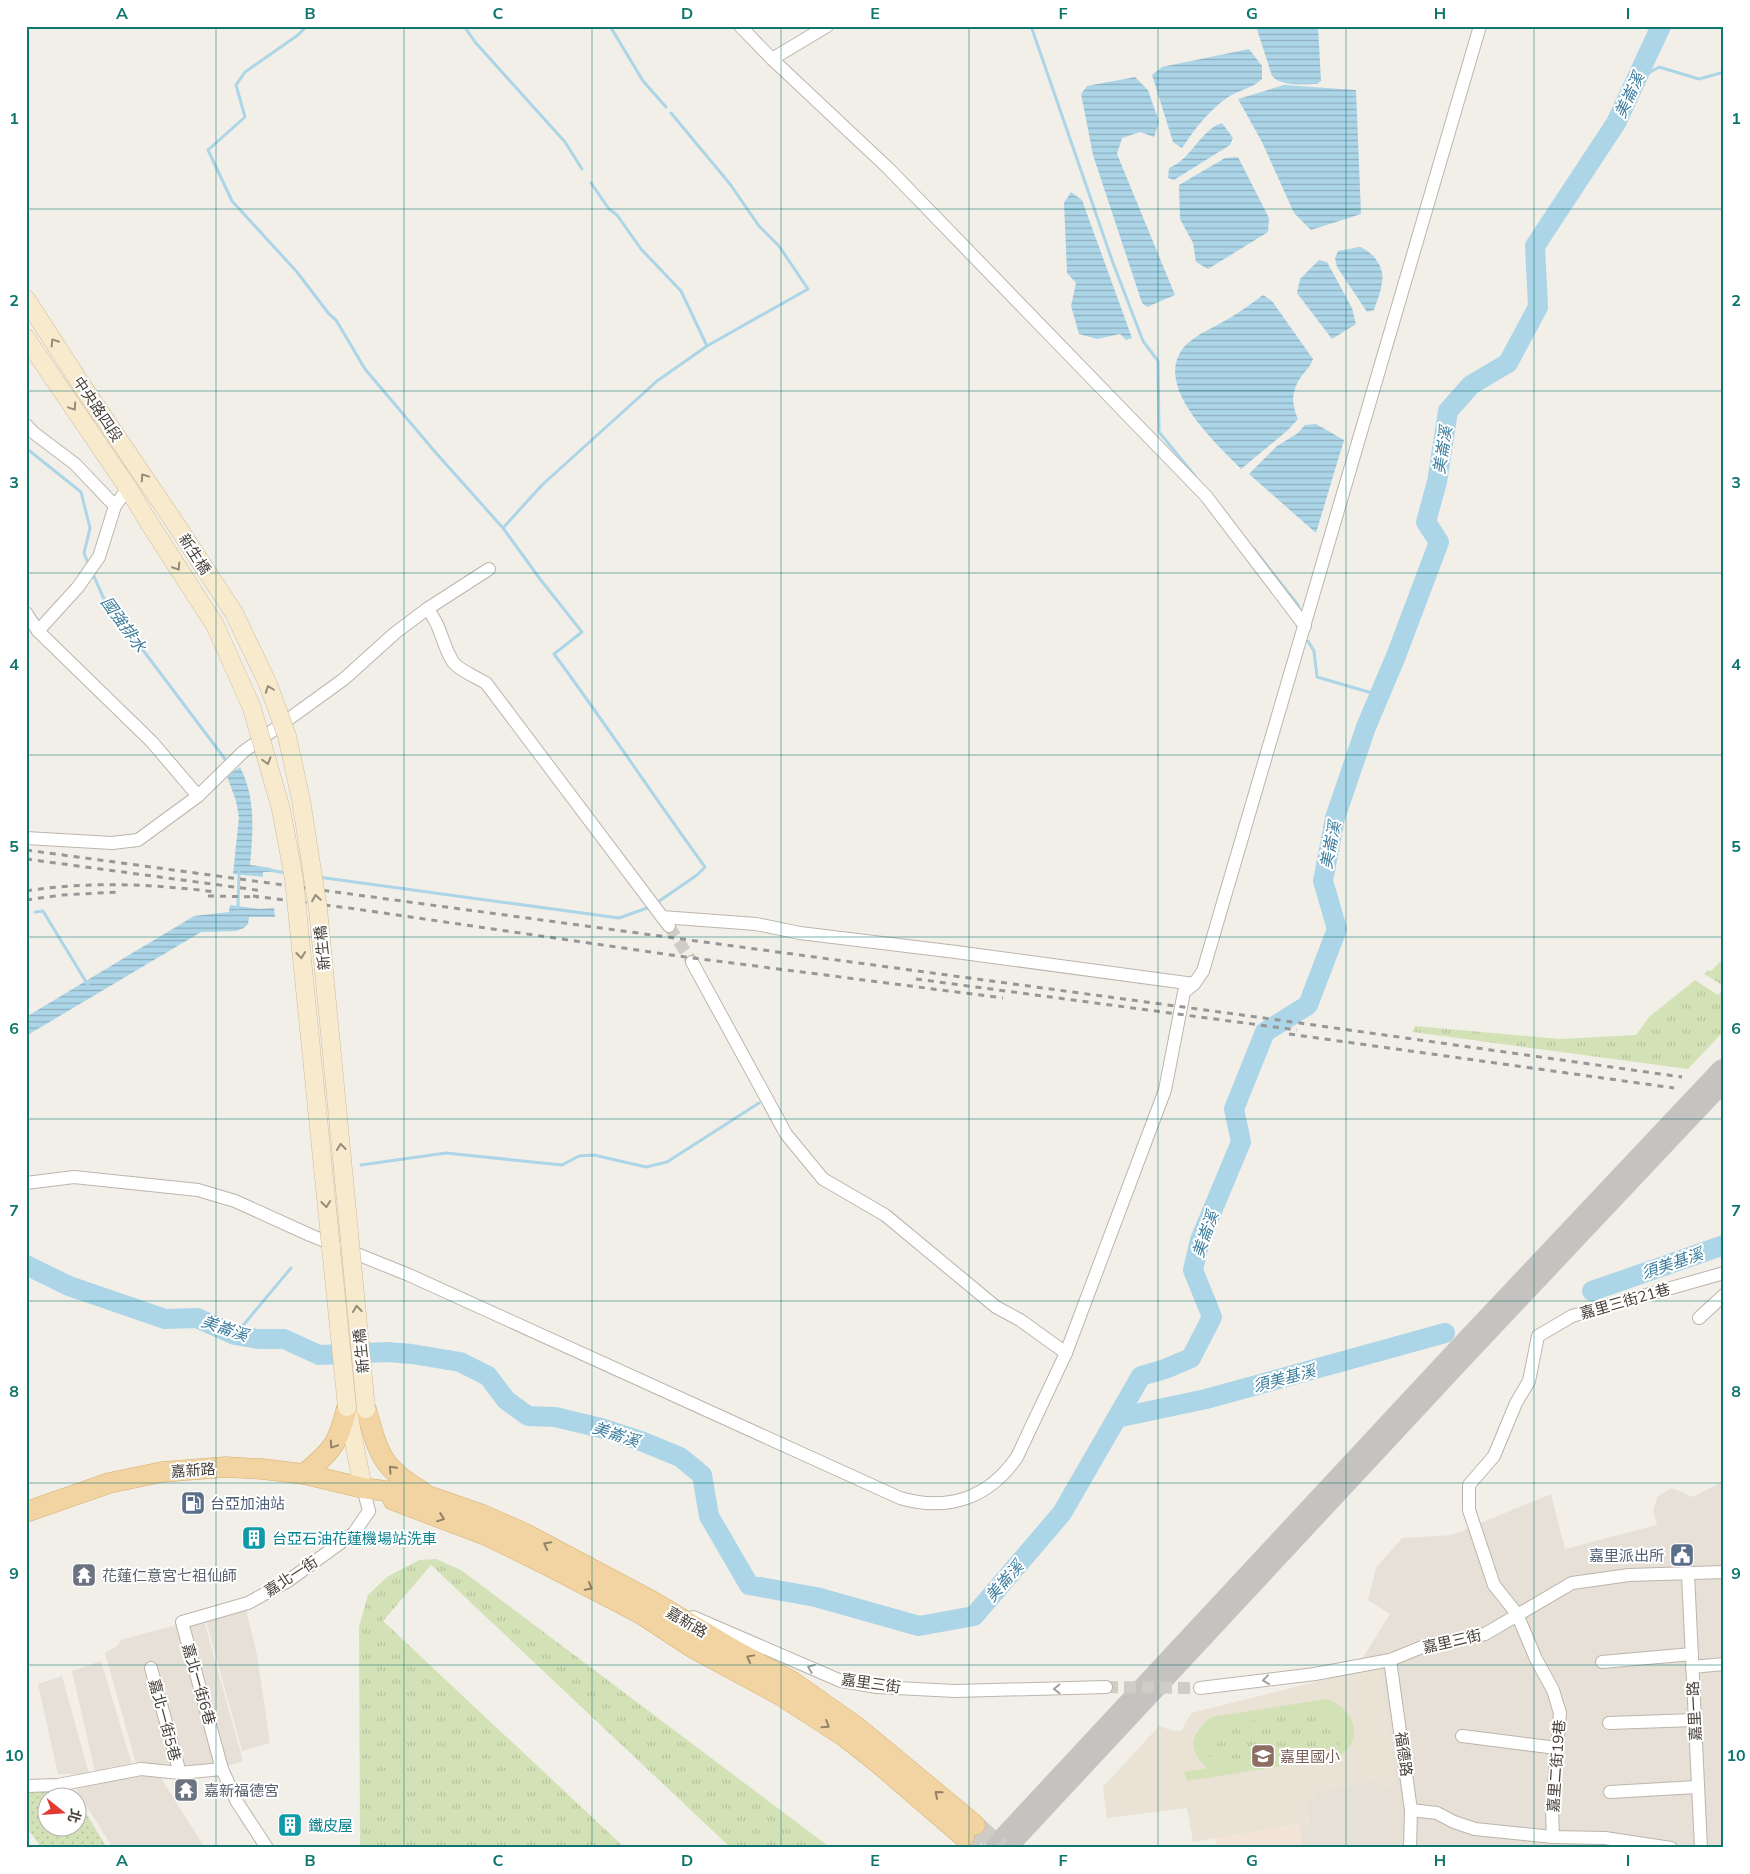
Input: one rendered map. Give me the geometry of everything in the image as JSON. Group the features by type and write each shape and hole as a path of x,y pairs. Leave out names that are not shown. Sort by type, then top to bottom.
{"main road":[{"path":"304,1474 332,1449 340,1433 347,1407"},
{"path":"366,1410 378,1450 388,1466 403,1481 431,1497"},
{"name":"嘉新路","path":"26,1512 109,1483 162,1472 226,1467 304,1474 364,1488 431,1497 482,1515 524,1533 652,1601 736,1651 793,1682 864,1732 970,1831 845,1737 780,1695 693,1648 641,1614 488,1536 364,1488"}],"street":[{"path":"740,26 772,59 888,168 1206,496 1305,626"},
{"path":"772,59 828,26"},
{"path":"26,1183 74,1177 198,1190 235,1201 310,1235 409,1275 900,1498 923,1503 946,1503 980,1492 1001,1477 1010,1467 1023,1445 1066,1353 1165,1090 1184,992 1194,984 1203,971 1480,26"},
{"name":"中央路四段","path":"26,299 171,517"},
{"name":"中央路四段","path":"26,338 128,488 151,526"},
{"path":"29,431 75,464 115,506"},
{"path":"38,631 78,587 99,557 115,506 128,488"},
{"name":"新生橋","path":"171,517 234,613 268,684 287,736 301,800 318,909 366,1410"},
{"name":"新生橋","path":"151,526 215,625 252,708 281,809 294,879 347,1407"},
{"path":"26,838 112,844 138,840 198,796 243,752 344,679 395,633 427,609 489,569"},
{"path":"427,609 435,618 453,661 459,667 486,683 659,913 756,924 800,933 1194,984"},
{"path":"26,613 38,631 152,742 198,796"},
{"path":"692,962 786,1134 823,1179 885,1215 996,1307 1020,1320 1066,1353"},
{"name":"嘉里三街21巷","path":"1517,1614 1494,1585 1470,1510 1469,1485 1494,1456 1516,1403 1529,1381 1538,1336 1572,1316 1724,1273"},
{"path":"1699,1318 1724,1295"},
{"path":"347,1407 364,1488"},
{"path":"364,1488 366,1410"},
{"name":"嘉北一街","path":"204,1615 248,1602 288,1581 354,1532 370,1511 364,1488"},
{"name":"嘉里三街","path":"1200,1688 1315,1674 1390,1660 1427,1644 1485,1634 1572,1583 1629,1575 1724,1572"},
{"name":"嘉里一路","path":"1688,1574 1701,1848"},
{"name":"嘉里三街","path":"652,1601 841,1680 876,1687 954,1691 1106,1687"},
{"name":"嘉里二街19巷","path":"1517,1614 1536,1659 1553,1690 1560,1712 1552,1810 1553,1837"},
{"name":"嘉北一街6巷","path":"204,1615 182,1622 222,1769"},
{"name":"福德路","path":"1390,1660 1412,1810 1410,1848"},
{"path":"1602,1662 1692,1660 1724,1664"},
{"name":"嘉北一街5巷","path":"151,1668 180,1773"},
{"path":"1609,1723 1695,1720"},
{"path":"1462,1736 1557,1748"},
{"path":"26,1786 58,1785 141,1770 180,1773 222,1769 237,1802 267,1848"},
{"path":"1610,1792 1697,1787"},
{"path":"1412,1810 1438,1813 1454,1822 1475,1829 1553,1837 1605,1838 1671,1848"}],"shaded area":[{"path":"1724,1481 1724,1848 1303,1848 1299,1824 1310,1822 1306,1802 1314,1792 1379,1780 1354,1672 1390,1614 1368,1600 1376,1568 1402,1538 1452,1535 1551,1494 1565,1549 1657,1525 1653,1510 1658,1496 1672,1488 1693,1497"},
{"path":"245,1605 257,1655 270,1743 242,1751 205,1617"},
{"path":"203,1617 243,1761 223,1767 183,1623"},
{"path":"180,1624 220,1766 177,1770 137,1767 105,1653 117,1646 121,1640"},
{"path":"101,1661 133,1768 96,1776 72,1671"},
{"name":"嘉里國小","path":"1380,1666 1397,1786 1381,1788 1379,1780 1314,1792 1315,1800 1306,1802 1310,1822 1193,1842 1187,1808 1107,1818 1103,1787 1159,1726 1173,1731 1182,1730 1191,1713"},
{"path":"62,1676 89,1774 58,1774 38,1684"},
{"path":"157,1772 205,1848 113,1848 88,1808 88,1786 74,1786 72,1783"},
{"path":"1299,1824 1303,1848 1216,1848 1215,1838"}],"green space":[{"path":"1724,958 1724,986 1704,974 1708,970 1711,971"},
{"path":"1695,980 1718,995 1724,989 1724,1031 1688,1069 1413,1032 1415,1026 1560,1039 1636,1035 1649,1017"},
{"path":"436,1559 461,1570 831,1848 731,1848 431,1565 383,1621 625,1848 360,1848 359,1627 368,1595 387,1577 419,1560"},
{"path":"1327,1699 1344,1709 1350,1717 1354,1734 1347,1750 1338,1757 1187,1781 1184,1772 1207,1768 1196,1754 1194,1741 1199,1729 1211,1717","holes":["1325,1710 1342,1725 1345,1735 1342,1741 1329,1751 1225,1767 1211,1759 1205,1748 1207,1736 1218,1725"]},
{"path":"1325,1710 1343,1725 1345,1730 1343,1741 1329,1751 1225,1767 1217,1764 1207,1754 1205,1742 1207,1736 1218,1725"},
{"path":"38,1792 38,1836 88,1836 88,1817 107,1848 42,1848 26,1827 26,1793"}],"water":[{"path":"1256,26 1318,26 1321,81 1317,84 1293,84 1276,80 1272,76"},
{"path":"1249,49 1262,66 1262,79 1220,103 1202,121 1182,148 1173,142 1152,75 1162,67"},
{"path":"1135,77 1148,90 1159,122 1154,137 1140,132 1122,138 1117,154 1175,295 1147,307 1142,303 1093,155 1081,94 1087,86"},
{"path":"1284,85 1356,90 1361,214 1311,230 1294,213 1262,142 1238,99"},
{"path":"1222,123 1233,138 1230,145 1174,180 1168,178 1169,168 1184,158 1208,132"},
{"path":"1238,157 1269,218 1268,232 1208,269 1196,262 1193,243 1180,219 1179,185 1225,158"},
{"path":"1071,192 1082,200 1132,338 1126,340 1120,334 1097,339 1079,334 1071,306 1076,283 1067,273 1064,203"},
{"path":"1360,247 1373,256 1382,271 1381,289 1374,310 1367,312 1337,267 1335,258 1338,251"},
{"path":"1319,260 1327,262 1352,308 1356,324 1332,339 1297,293 1300,279"},
{"path":"1263,295 1272,301 1313,359 1295,390 1293,401 1298,419 1288,430 1241,469 1218,446 1193,415 1183,399 1176,382 1175,366 1181,351 1190,341"},
{"path":"1316,424 1344,440 1316,533 1249,474 1277,446 1298,433 1305,425"},
{"path":"240,767 249,791 251,803 250,865 271,868 272,872 263,872 263,877 233,874 239,817 236,801 227,776"},
{"path":"230,905 259,909 274,908 275,917 249,917 248,924 236,931 201,932 26,1036 26,1017 194,916 229,912"}],"waterway":[{"path":"307,26 298,35 245,72 236,85 245,117 208,150 232,201 297,272 329,314 336,320 365,369 503,528 582,632 554,654 705,867 697,875 655,904"},
{"path":"464,26 475,42 565,142 582,169"},
{"path":"610,26 643,81 666,107"},
{"path":"1031,26 1113,263 1143,341 1158,361 1159,432 1195,476"},
{"name":"美崙溪","path":"26,1265 69,1286 165,1319 197,1318 235,1335 258,1339 284,1339 319,1355 387,1352 460,1362 488,1376 506,1400 528,1416 555,1417 601,1428 641,1441 680,1457 702,1475 709,1516 749,1585 816,1597 919,1626 974,1616 1062,1513 1141,1376 1165,1369 1191,1358 1212,1317 1193,1270 1200,1240 1241,1142 1234,1109 1265,1032 1308,1005 1337,929 1323,881 1335,818 1366,727 1396,656 1439,542 1426,522 1437,482 1448,411 1471,385 1508,363 1538,307 1535,246 1616,123 1661,26"},
{"path":"1635,81 1659,67 1699,79 1724,72"},
{"path":"671,113 730,184 759,226 779,246 808,289 707,346"},
{"path":"503,528 542,485 657,381 707,346 681,291 641,249 591,183"},
{"name":"國強排水","path":"26,448 81,492 90,528 84,553 89,566"},
{"path":"1254,549 1300,610"},
{"name":"國強排水","path":"93,574 103,597 228,763"},
{"path":"1308,641 1314,651 1317,677 1379,695"},
{"path":"269,870 287,873"},
{"name":"國強排水","path":"238,908 239,872"},
{"path":"318,877 619,918 650,907"},
{"path":"35,912 43,911 88,985"},
{"path":"361,1165 446,1153 562,1165 579,1156 594,1155 646,1167 667,1162 759,1103"},
{"name":"須美基溪","path":"1592,1291 1724,1245"},
{"path":"235,1335 291,1268"},
{"name":"須美基溪","path":"1121,1417 1206,1399 1445,1333"}],"taxiway":[{"path":"1000,1848 1460,1354 1724,1074"}],"tunnel":[{"path":"669,926 692,962"},
{"path":"1106,1687 1200,1688"},
{"path":"975,1825 1001,1848"},
{"path":"964,1837 977,1848"}],"railway":[{"path":"26,850 1264,1018 1682,1077"},
{"path":"26,859 264,891"},
{"path":"26,891 73,886 121,885 169,887 216,892"},
{"path":"26,900 62,895 118,892"},
{"path":"208,896 258,897"},
{"path":"253,896 349,908 678,956 1003,998"},
{"path":"916,979 1297,1030"},
{"path":"1289,1034 1674,1088"}],"place":[{"name":"台亞加油站","path":"193,1503"},
{"name":"台亞石油花蓮機場站洗車","path":"254,1538"},
{"name":"嘉里派出所","path":"1682,1555"},
{"name":"花蓮仁意宮七祖仙師","path":"84,1575"},
{"name":"嘉里國小","path":"1263,1756"},
{"name":"嘉新福德宮","path":"186,1790"},
{"name":"鐵皮屋","path":"290,1825"}]}
